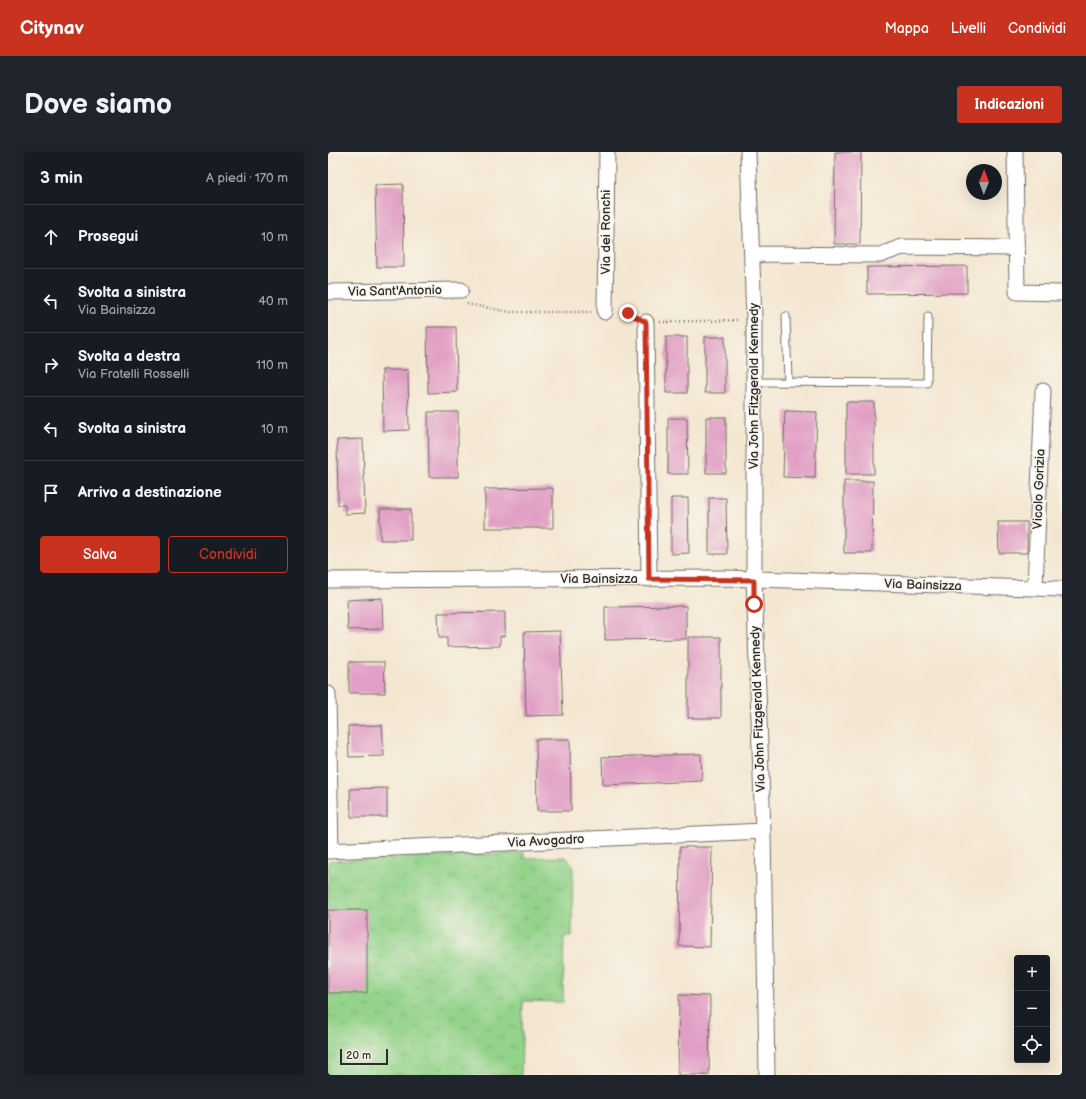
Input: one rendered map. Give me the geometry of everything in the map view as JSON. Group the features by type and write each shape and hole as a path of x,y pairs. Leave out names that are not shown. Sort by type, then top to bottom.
{"street":[{"name":"Via dei Ronchi","path":"606,152 606,312"},
{"name":"Via John Fitzgerald Kennedy","path":"748,152 754,320 754,580 763,831 767,1075"},
{"path":"1015,152 1017,292 1062,293"},
{"path":"752,254 880,255 902,247 1017,248"},
{"name":"Via Sant'Antonio","path":"328,292 460,297"},
{"path":"646,322 649,579"},
{"name":"Vicolo Gorizia","path":"1035,588 1043,390"},
{"name":"Via Bainsizza","path":"328,580 754,580 1062,589"},
{"path":"328,694 330,851"},
{"name":"Via Avogadro","path":"330,851 763,831"}],"lane":[{"path":"786,316 788,382"},
{"path":"753,382 927,383 928,316"}],"path":[{"path":"460,297 474,304 511,312 628,313 646,322 754,320"}],"green space":[{"path":"524,853 524,858 566,857 573,866 572,937 564,937 563,1002 523,1001 521,1075 328,1075 328,861"}],"building":[{"path":"835,152 861,152 860,244 834,244"},
{"path":"403,184 404,267 377,267 375,185"},
{"path":"967,266 967,293 867,294 867,267"},
{"path":"427,327 456,327 457,392 428,393"},
{"path":"666,337 687,337 687,393 666,393"},
{"path":"705,337 725,337 725,393 705,393"},
{"path":"382,370 408,370 409,430 383,431"},
{"path":"846,402 874,402 874,474 846,474"},
{"path":"785,411 817,412 815,478 783,477"},
{"path":"428,412 458,412 458,477 429,477"},
{"path":"706,417 726,417 726,473 706,473"},
{"path":"668,418 687,418 688,474 668,474"},
{"path":"363,439 365,513 345,514 345,505 338,505 337,440"},
{"path":"844,481 873,481 872,553 844,553"},
{"path":"553,488 553,528 485,528 485,489"},
{"path":"671,498 688,498 689,553 671,554"},
{"path":"709,498 726,498 727,554 709,554"},
{"path":"380,509 411,509 411,540 380,540"},
{"path":"998,522 1027,522 1027,553 999,553"},
{"path":"382,598 383,629 348,630 347,600"},
{"path":"686,606 686,639 605,640 605,607"},
{"path":"505,612 505,636 500,636 500,646 447,647 447,638 439,638 438,613"},
{"path":"560,631 563,715 526,716 524,632"},
{"path":"688,637 721,637 721,718 688,718"},
{"path":"349,662 384,662 385,693 349,693"},
{"path":"382,725 384,756 349,757 348,726"},
{"path":"536,739 570,739 571,811 537,811"},
{"path":"701,754 702,781 603,785 602,757"},
{"path":"387,788 387,817 351,817 350,789"},
{"path":"680,847 712,847 710,947 679,946"},
{"path":"328,910 367,910 367,993 328,993"},
{"path":"679,995 710,996 709,1075 678,1075"}],"route":[{"path":"628,313 646,322 649,579 726,578 754,580 754,604"}]}
